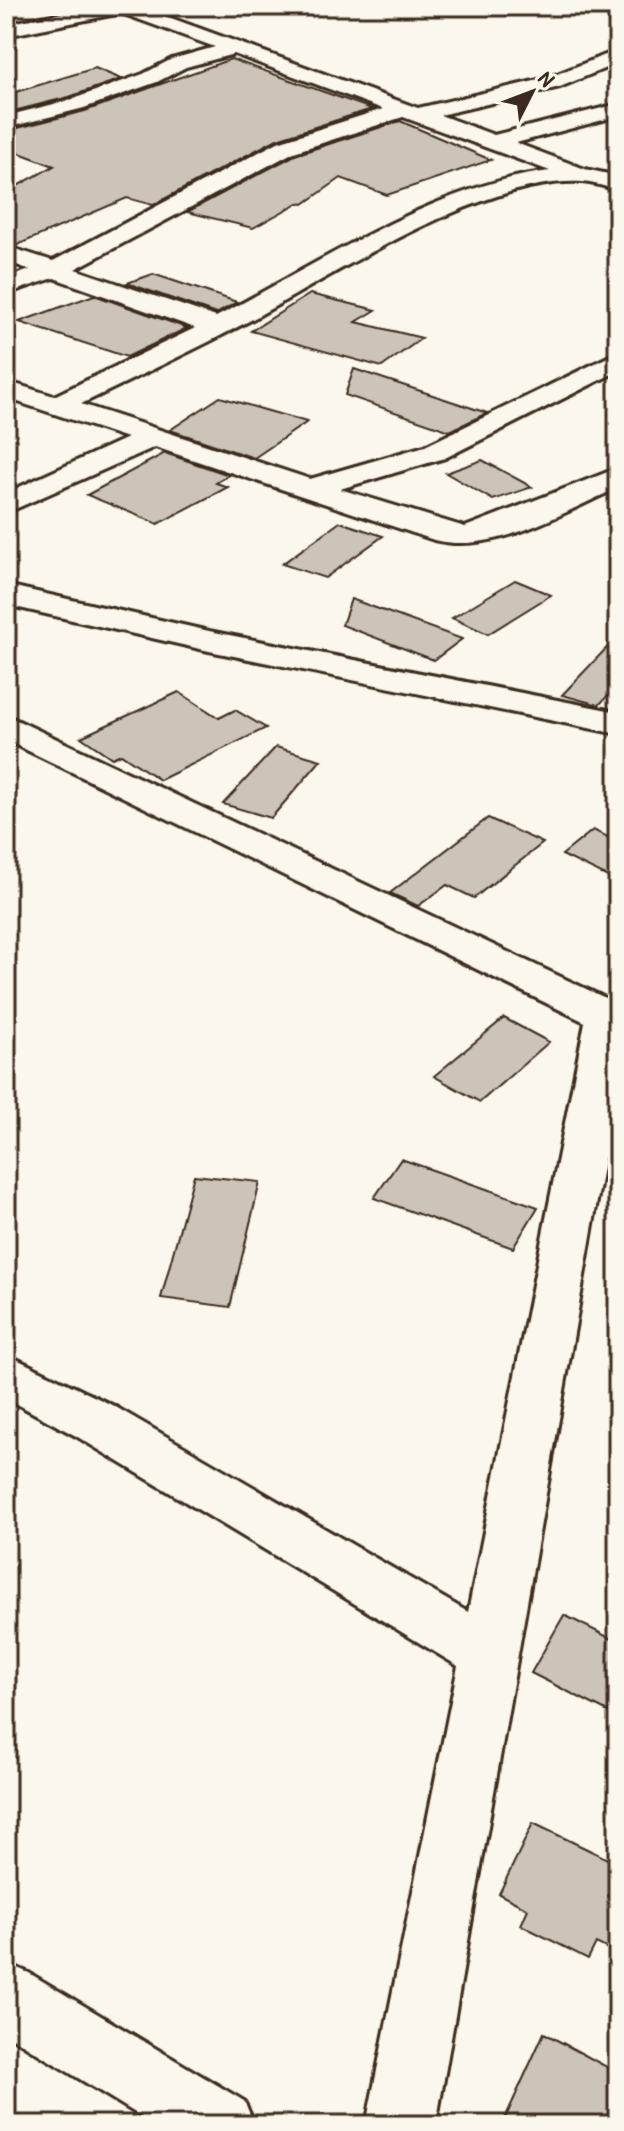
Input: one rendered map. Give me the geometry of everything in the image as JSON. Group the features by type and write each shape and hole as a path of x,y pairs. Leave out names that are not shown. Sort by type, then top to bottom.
{"street":[{"path":"6,30 121,6 231,49 583,175 618,183"},
{"path":"8,122 77,104 150,78 179,63 231,49"},
{"path":"6,286 56,269 286,147 411,112 553,83 618,56"},
{"path":"494,142 618,110"},
{"path":"55,406 218,327 427,215 472,197 536,180 583,175"},
{"path":"6,253 218,327"},
{"path":"310,488 435,452 618,360"},
{"path":"6,389 445,533 465,536 484,533 618,477"},
{"path":"6,504 152,438"},
{"path":"6,595 209,641 618,723"},
{"path":"6,726 613,1018 401,2125"},
{"path":"6,1374 95,1421 489,1654"},
{"path":"6,1996 220,2125"}],"building":[{"path":"231,59 372,109 277,139 153,205 127,198 15,246 6,243 6,192 54,166 6,148 6,131 85,111"},
{"path":"95,68 121,79 69,97 6,113 6,95"},
{"path":"400,121 491,160 387,195 341,178 304,204 298,203 253,228 187,212 295,155"},
{"path":"153,274 237,302 216,314 127,283"},
{"path":"310,294 376,310 356,322 422,338 382,367 251,331"},
{"path":"94,295 187,328 127,357 19,322"},
{"path":"354,369 487,413 450,431 345,395"},
{"path":"220,397 307,422 254,458 170,430"},
{"path":"165,453 229,475 216,483 228,487 158,524 87,495"},
{"path":"482,460 532,487 493,500 446,473"},
{"path":"340,522 383,536 325,578 282,564"},
{"path":"515,580 551,595 488,634 452,618"},
{"path":"351,599 462,639 434,660 342,625"},
{"path":"618,636 618,685 599,705 562,695"},
{"path":"179,692 219,718 235,710 266,728 160,780 121,754 112,758 81,737"},
{"path":"276,747 321,760 271,818 223,804"},
{"path":"488,818 543,843 474,898 447,885 418,906 390,893"},
{"path":"593,830 618,842 618,882 562,855"},
{"path":"504,1018 549,1042 480,1102 434,1076"},
{"path":"401,1159 538,1207 513,1248 374,1198"},
{"path":"194,1175 260,1182 230,1307 161,1298"},
{"path":"564,1615 618,1642 618,1717 531,1673"},
{"path":"533,1823 618,1864 618,1954 596,1943 588,1959 521,1925 528,1909 499,1894"},
{"path":"544,2033 618,2073 618,2125 502,2125"}]}
